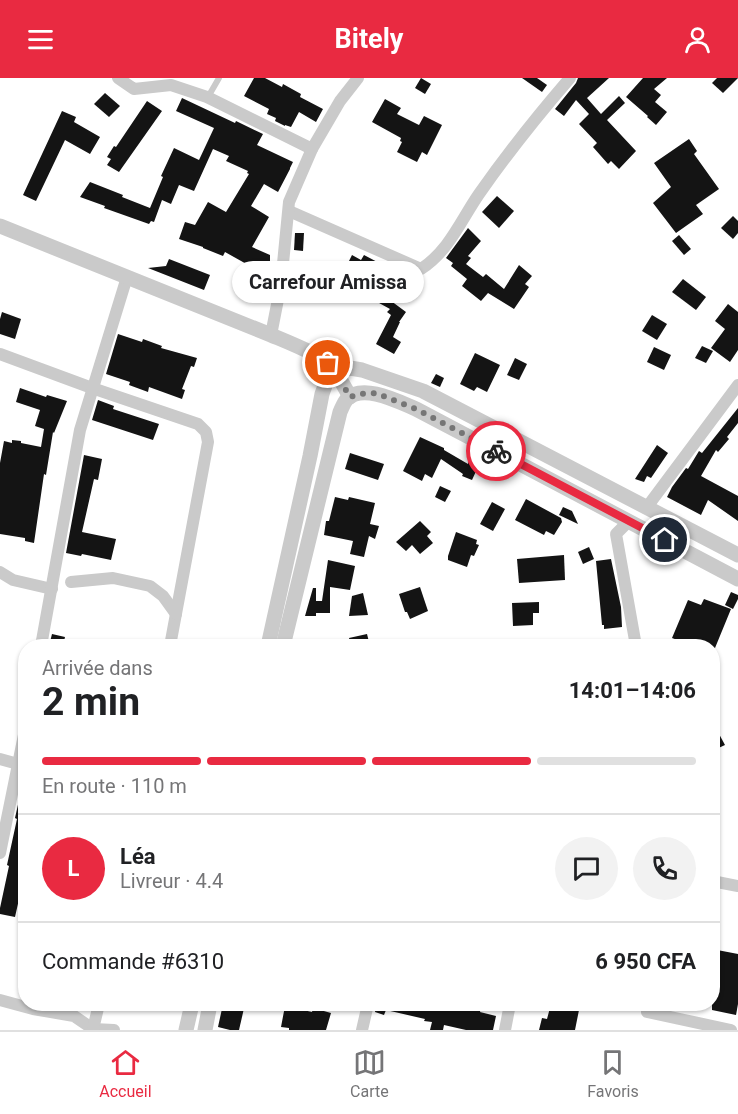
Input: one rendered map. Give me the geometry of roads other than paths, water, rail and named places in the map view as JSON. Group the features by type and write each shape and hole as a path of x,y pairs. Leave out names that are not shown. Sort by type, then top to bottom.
{"street":[{"path":"118,78 134,89 171,85 207,97 312,149"},
{"path":"271,335 281,284 289,202 312,149 340,101 358,78"},
{"path":"289,211 421,269 447,245 479,194 548,103 570,78"},
{"path":"0,226 271,335 328,363 350,397"},
{"path":"42,639 80,430 127,277"},
{"path":"0,354 198,424 206,432 208,442 171,639"},
{"path":"270,639 322,394 326,383 336,373 350,368 423,391 738,555"},
{"path":"647,507 738,385"},
{"path":"285,639 340,412 346,400 360,394 376,393 416,409 738,579"},
{"path":"628,521 616,534 635,639"},
{"path":"0,572 13,580 52,589"},
{"path":"71,582 113,578 150,586 163,596 176,614"},
{"path":"0,759 18,764 0,853"},
{"path":"720,883 738,886"},
{"path":"0,1000 18,1005"},
{"path":"72,1011 93,1029 114,1030"},
{"path":"93,1029 97,1011"},
{"path":"186,1030 190,1011"},
{"path":"205,1030 209,1011"},
{"path":"362,1030 366,1011"},
{"path":"505,1030 509,1011"},
{"path":"647,1012 731,1030"}],"lane":[{"path":"207,97 219,78"}],"place":[{"name":"Carrefour Amissa","path":"328,363"}]}
